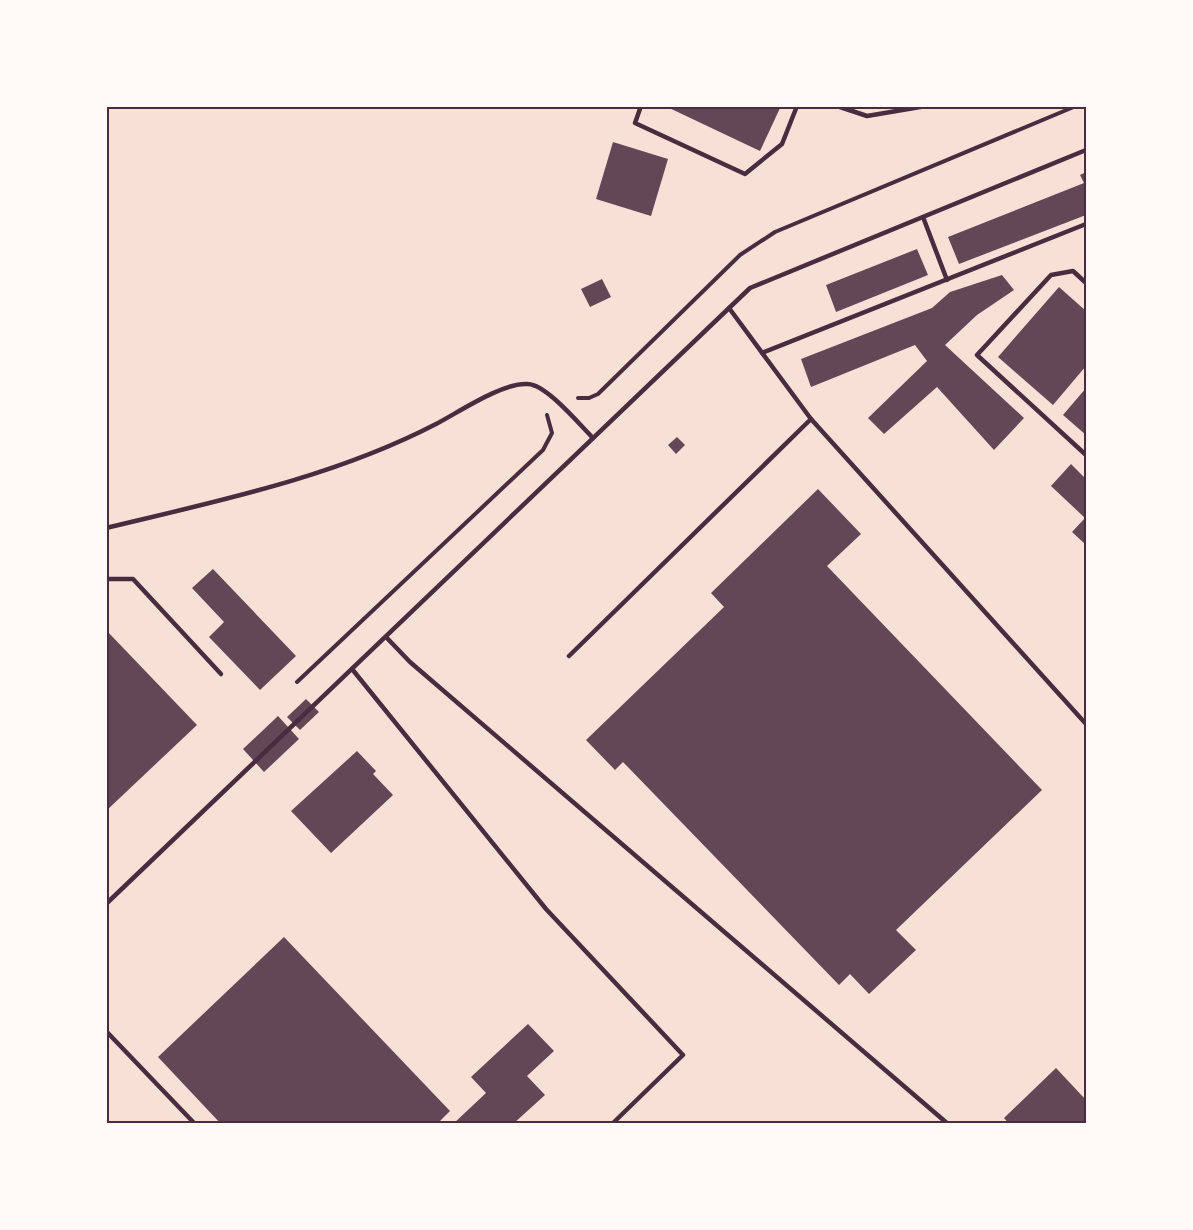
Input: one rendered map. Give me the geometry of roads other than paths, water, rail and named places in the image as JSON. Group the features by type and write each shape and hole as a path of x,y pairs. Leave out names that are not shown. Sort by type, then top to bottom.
{"lane":[{"path":"641,106 635,123 745,174 782,144 797,106"},
{"path":"837,106 867,116 926,106"},
{"path":"106,904 750,288 1086,150"},
{"path":"923,217 947,279"},
{"path":"762,353 1086,224"},
{"path":"1086,283 1073,271 1051,275 977,355 1086,455"},
{"path":"729,308 811,419 1086,724"},
{"path":"106,528 271,488 404,441 504,389 526,383 539,386 593,438"},
{"path":"569,656 811,419"},
{"path":"106,579 133,579 221,674"},
{"path":"386,637 419,670 948,1124"},
{"path":"352,669 546,909 683,1055 612,1124"},
{"path":"106,1031 195,1124"}]}
